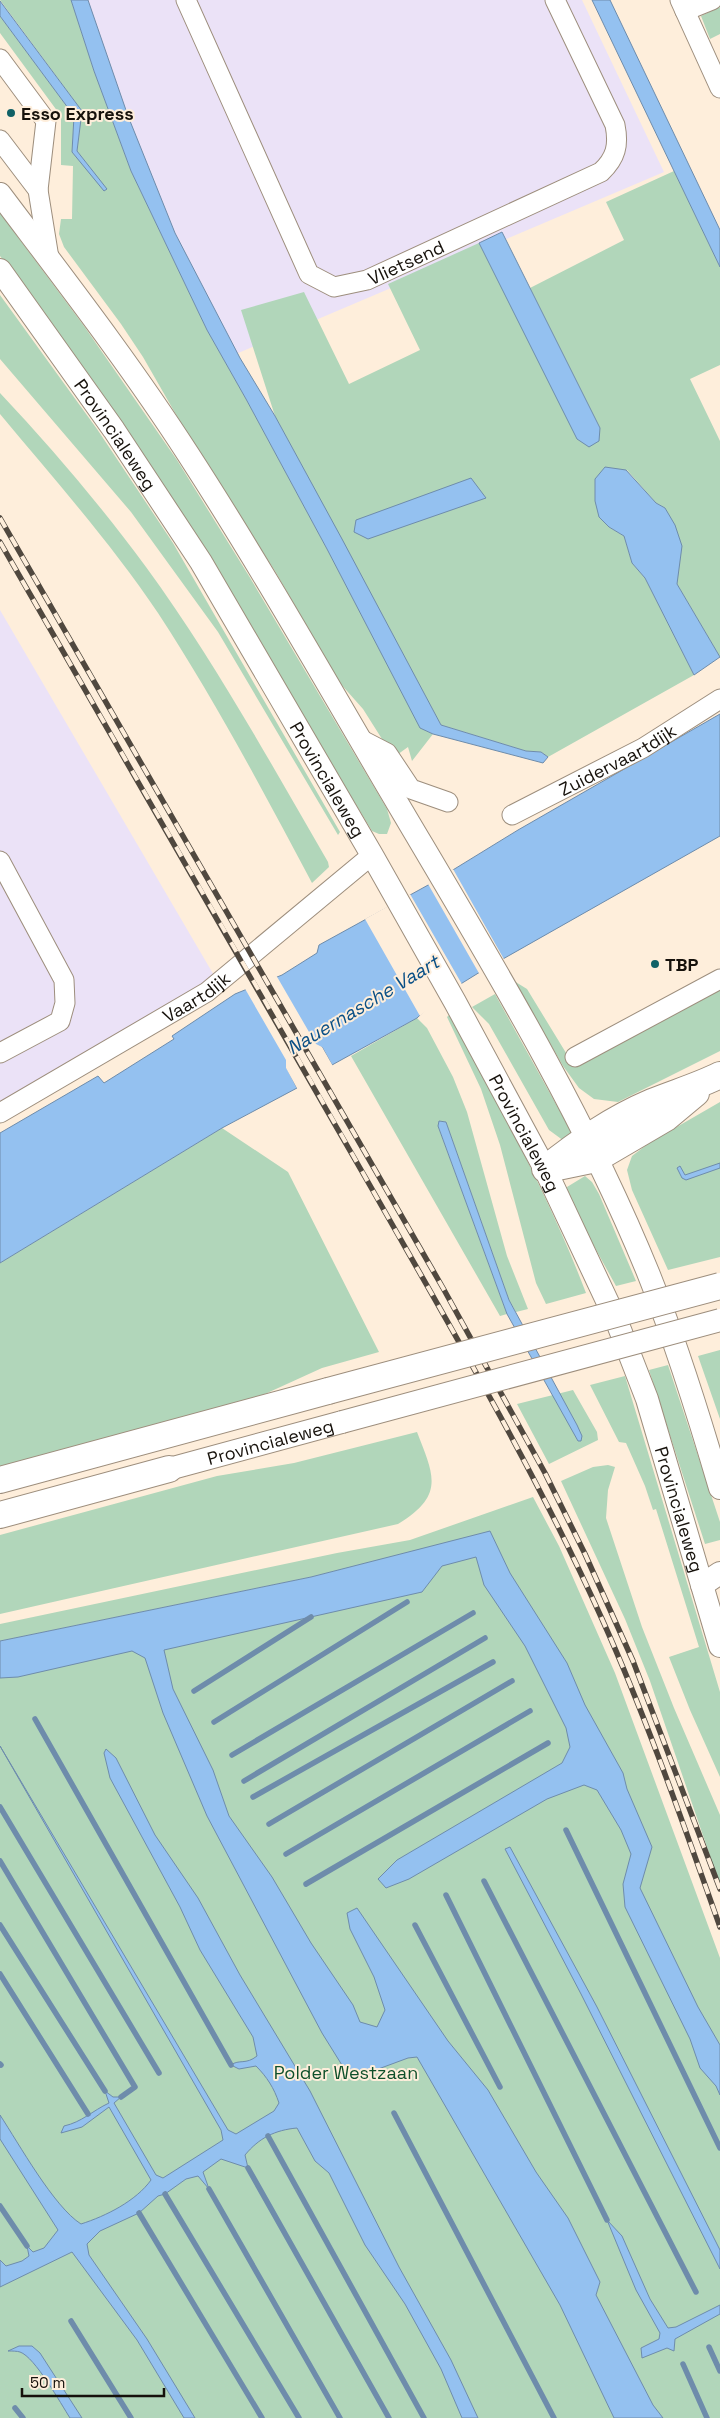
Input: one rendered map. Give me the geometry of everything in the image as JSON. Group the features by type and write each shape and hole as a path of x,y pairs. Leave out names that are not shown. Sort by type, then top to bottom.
{"highway":[{"path":"545,1169 590,1148 650,1102 718,1076"},
{"name":"Provincialeweg","path":"0,1480 720,1286"},
{"name":"Provincialeweg","path":"0,1515 170,1469"}],"main road":[{"path":"0,194 143,388 196,466 441,876 496,972 590,1148 651,1281 696,1405 720,1488"},
{"name":"Provincialeweg","path":"0,270 109,422 184,535 398,900 545,1169 597,1277 632,1360 714,1580 720,1646"},
{"name":"Provincialeweg","path":"170,1469 720,1320"}],"street":[{"name":"Vlietsend","path":"186,0 310,274 334,287 367,280 601,172 610,163 616,152 618,139 615,125 555,0"},
{"path":"712,0 682,6 720,88"},
{"path":"0,59 46,121 38,190 49,258"},
{"path":"0,140 38,190"},
{"name":"Zuidervaartdijk","path":"512,815 642,748 720,700"},
{"path":"360,740 388,753 411,788 448,802"},
{"name":"Vaartdijk","path":"0,1113 207,992 372,855"},
{"path":"0,861 64,980 65,1004 60,1021 0,1053"},
{"path":"574,1056 720,979"}],"shaded area":[{"path":"27,0 582,0 664,172 217,362"},
{"path":"0,610 215,977 0,1104"}],"green space":[{"path":"0,0 71,0 94,71 131,171 207,330 327,549 420,727 433,734 412,761 408,747 387,762 382,739 363,709 339,682 275,571 190,439 143,357 64,247 59,234 61,219 72,219 73,166 61,165 61,120 58,112 0,33 0,16 74,116 72,152 106,189 77,151 82,111"},
{"path":"720,7 720,34 710,39 701,16"},
{"path":"674,171 720,267 720,365 690,379 720,441 720,657 677,584 665,508 656,503 627,470 609,527 624,536 632,563 645,578 694,675 548,757 541,752 526,751 441,725 275,416 241,310 304,292 349,384 420,350 388,284 479,243 579,440 600,428 530,288 624,240 606,202"},
{"path":"0,213 84,326 177,460 249,576 387,809 391,823 387,834 379,834 372,831 283,684 72,353 0,256"},
{"path":"0,295 97,429 173,543 340,832 338,835 218,632 131,512 0,359"},
{"path":"0,393 57,456 112,522 195,638 241,712 328,862 329,867 312,883 238,746 158,613 82,512 0,414"},
{"path":"514,981 527,989 574,1066 720,987 720,1051 618,1102 594,1099 579,1088 563,1066"},
{"path":"495,994 572,1133 564,1141 549,1130 489,1024 472,1007"},
{"path":"450,1014 540,1186 586,1293 546,1304 536,1283 500,1145 481,1089 447,1017"},
{"path":"417,1018 427,1028 453,1077 467,1112 507,1256 528,1309 516,1312 509,1300 446,1122 439,1121 439,1129 507,1314 500,1316 351,1056"},
{"path":"720,1102 720,1257 668,1270 632,1190 627,1170 632,1156 649,1143"},
{"path":"222,1128 288,1172 379,1352 322,1368 252,1400 0,1468 0,1263"},
{"path":"585,1176 592,1182 599,1194 636,1281 616,1286 568,1199 567,1187"},
{"path":"720,1350 720,1419 698,1356"},
{"path":"668,1365 720,1522 720,1540 705,1544 649,1370"},
{"path":"625,1376 720,1692 720,1777 669,1657 699,1647 656,1509 653,1510 645,1486 626,1443 619,1442 590,1385"},
{"path":"573,1390 597,1432 598,1440 549,1464 517,1404"},
{"path":"417,1432 428,1461 432,1484 423,1504 413,1514 398,1524 0,1614 0,1535 217,1476 294,1463"},
{"path":"608,1465 615,1467 608,1490 606,1518 642,1627 720,1815 720,1885 650,1681 625,1619 561,1481 593,1467"},
{"name":"Polder Westzaan","path":"533,1497 559,1546 615,1673 720,1958 720,2045 713,2033 720,2049 720,2418 0,2418 0,1650 258,1595 491,1532 311,1577 0,1641 0,1624 337,1553 410,1540"}],"water":[{"path":"71,0 88,0 128,116 175,233 240,358 275,416 441,725 526,751 541,752 548,757 543,763 433,734 420,728 327,549 207,330 131,171 94,71"},
{"path":"592,0 610,0 720,230 720,267"},
{"path":"0,1 82,111 77,151 107,189 104,191 72,152 74,116 0,16"},
{"path":"502,232 600,428 599,441 589,447 577,439 479,243"},
{"path":"605,467 626,470 656,503 665,508 675,525 682,546 677,584 720,657 694,675 645,578 632,563 624,536 609,527 599,517 595,501 595,479"},
{"path":"471,478 486,498 368,539 354,532 356,520"},
{"name":"Nauernasche Vaart","path":"720,714 720,836 480,972 438,998 417,1018 332,1065 322,1047 287,1068 297,1088 222,1128 0,1263 0,1133 98,1076 104,1083 174,1039 172,1036 235,994 282,975 317,953 319,945 430,884 518,830"},
{"path":"439,1121 446,1122 509,1300 577,1425 582,1436 581,1441 578,1441 507,1314 438,1126"},
{"path":"720,1163 720,1168 686,1180 682,1178 677,1168 680,1166 685,1175"},
{"path":"490,1531 510,1573 567,1663 585,1705 623,1773 627,1789 652,1847 640,1888 698,2007 720,2045 720,2095 716,2086 700,2068 690,2039 625,1907 623,1884 631,1854 621,1830 597,1790 584,1785 547,1799 409,1879 386,1888 378,1879 397,1860 562,1763 570,1747 566,1728 525,1646 484,1585 476,1557 442,1566 422,1592 164,1650 173,1689 213,1770 229,1816 272,1877 311,1943 353,2005 360,2022 377,2027 385,2010 374,1977 350,1929 347,1913 357,1908 448,2041 488,2090 536,2172 568,2218 600,2282 596,2295 653,2405 663,2418 614,2418 560,2305 417,2057 408,2058 354,2078 345,2070 322,2033 207,1816 163,1713 145,1658 132,1651 18,1677 0,1678 0,1641 311,1577"},
{"path":"0,1746 228,2130 236,2134 274,2111 279,2103 270,2083 256,2066 239,2069 231,2065 253,2059 257,2056 253,2037 200,1950 180,1907 110,1778 104,1753 106,1749 116,1758 155,1835 198,1898 240,1975 310,2091 399,2267 451,2360 478,2418 462,2418 441,2369 405,2304 365,2245 329,2173 315,2161 297,2128 275,2133 256,2144 245,2155 248,2168 221,2159 203,2172 209,2189 198,2176 186,2179 165,2194 158,2196 139,2213 100,2231 87,2244 89,2255 147,2339 195,2418 184,2418 137,2340 72,2252 0,2287 0,2260 6,2266 22,2261 29,2256 27,2246 33,2252 44,2248 58,2230 0,2139 0,2115 49,2190 71,2216 81,2224 120,2207 137,2195 151,2180 109,2107 82,2127 61,2133 64,2126 82,2119 109,2103 105,2091 113,2097 121,2097 114,2103 156,2175 163,2178 223,2140 221,2130"},
{"path":"510,1847 597,2007 720,2250 720,2269 581,1994 505,1849"},
{"path":"607,2220 622,2236 650,2299 668,2328 676,2327 720,2305 720,2314 675,2339 674,2351 667,2348 642,2358 641,2348 659,2339 660,2333 636,2290"},
{"path":"19,2346 32,2346 40,2353 82,2418 70,2418 33,2362 19,2352 8,2351"}],"pier":[{"path":"453,869 505,961 480,975 428,884"},
{"path":"410,894 463,986 439,1000 420,1016 365,919"},
{"path":"276,975 316,1044 322,1047 334,1068 330,1067 321,1050 290,1069 299,1087 298,1090 286,1068 286,1060 244,987"}],"waterway":[{"path":"214,1722 407,1602"},
{"path":"232,1755 473,1613"},
{"path":"194,1691 311,1617"},
{"path":"244,1781 485,1638"},
{"path":"253,1797 493,1662"},
{"path":"269,1824 512,1681"},
{"path":"286,1854 530,1711"},
{"path":"35,1719 231,2065"},
{"path":"306,1884 548,1743"},
{"path":"0,1807 159,2073"},
{"path":"566,1830 720,2148"},
{"path":"0,1861 135,2087 121,2097"},
{"path":"484,1881 696,2292"},
{"path":"446,1895 607,2220"},
{"path":"0,1925 105,2091"},
{"path":"415,1925 500,2087"},
{"path":"0,1974 88,2114"},
{"path":"394,2113 554,2418"},
{"path":"268,2136 424,2418"},
{"path":"248,2168 389,2418"},
{"path":"209,2189 340,2418"},
{"path":"165,2194 299,2418"},
{"path":"0,2206 27,2246"},
{"path":"139,2213 262,2418"},
{"path":"71,2321 131,2418"},
{"path":"709,2347 720,2371"},
{"path":"683,2364 707,2418"},
{"path":"15,2408 23,2418"}],"railway":[{"path":"0,518 443,1288 545,1473 585,1554 633,1661 720,1889"},
{"path":"0,542 280,1027 521,1455 602,1619 664,1772 720,1927"}],"place":[{"name":"Esso Express","path":"11,113"},
{"name":"TBP","path":"655,964"}]}
